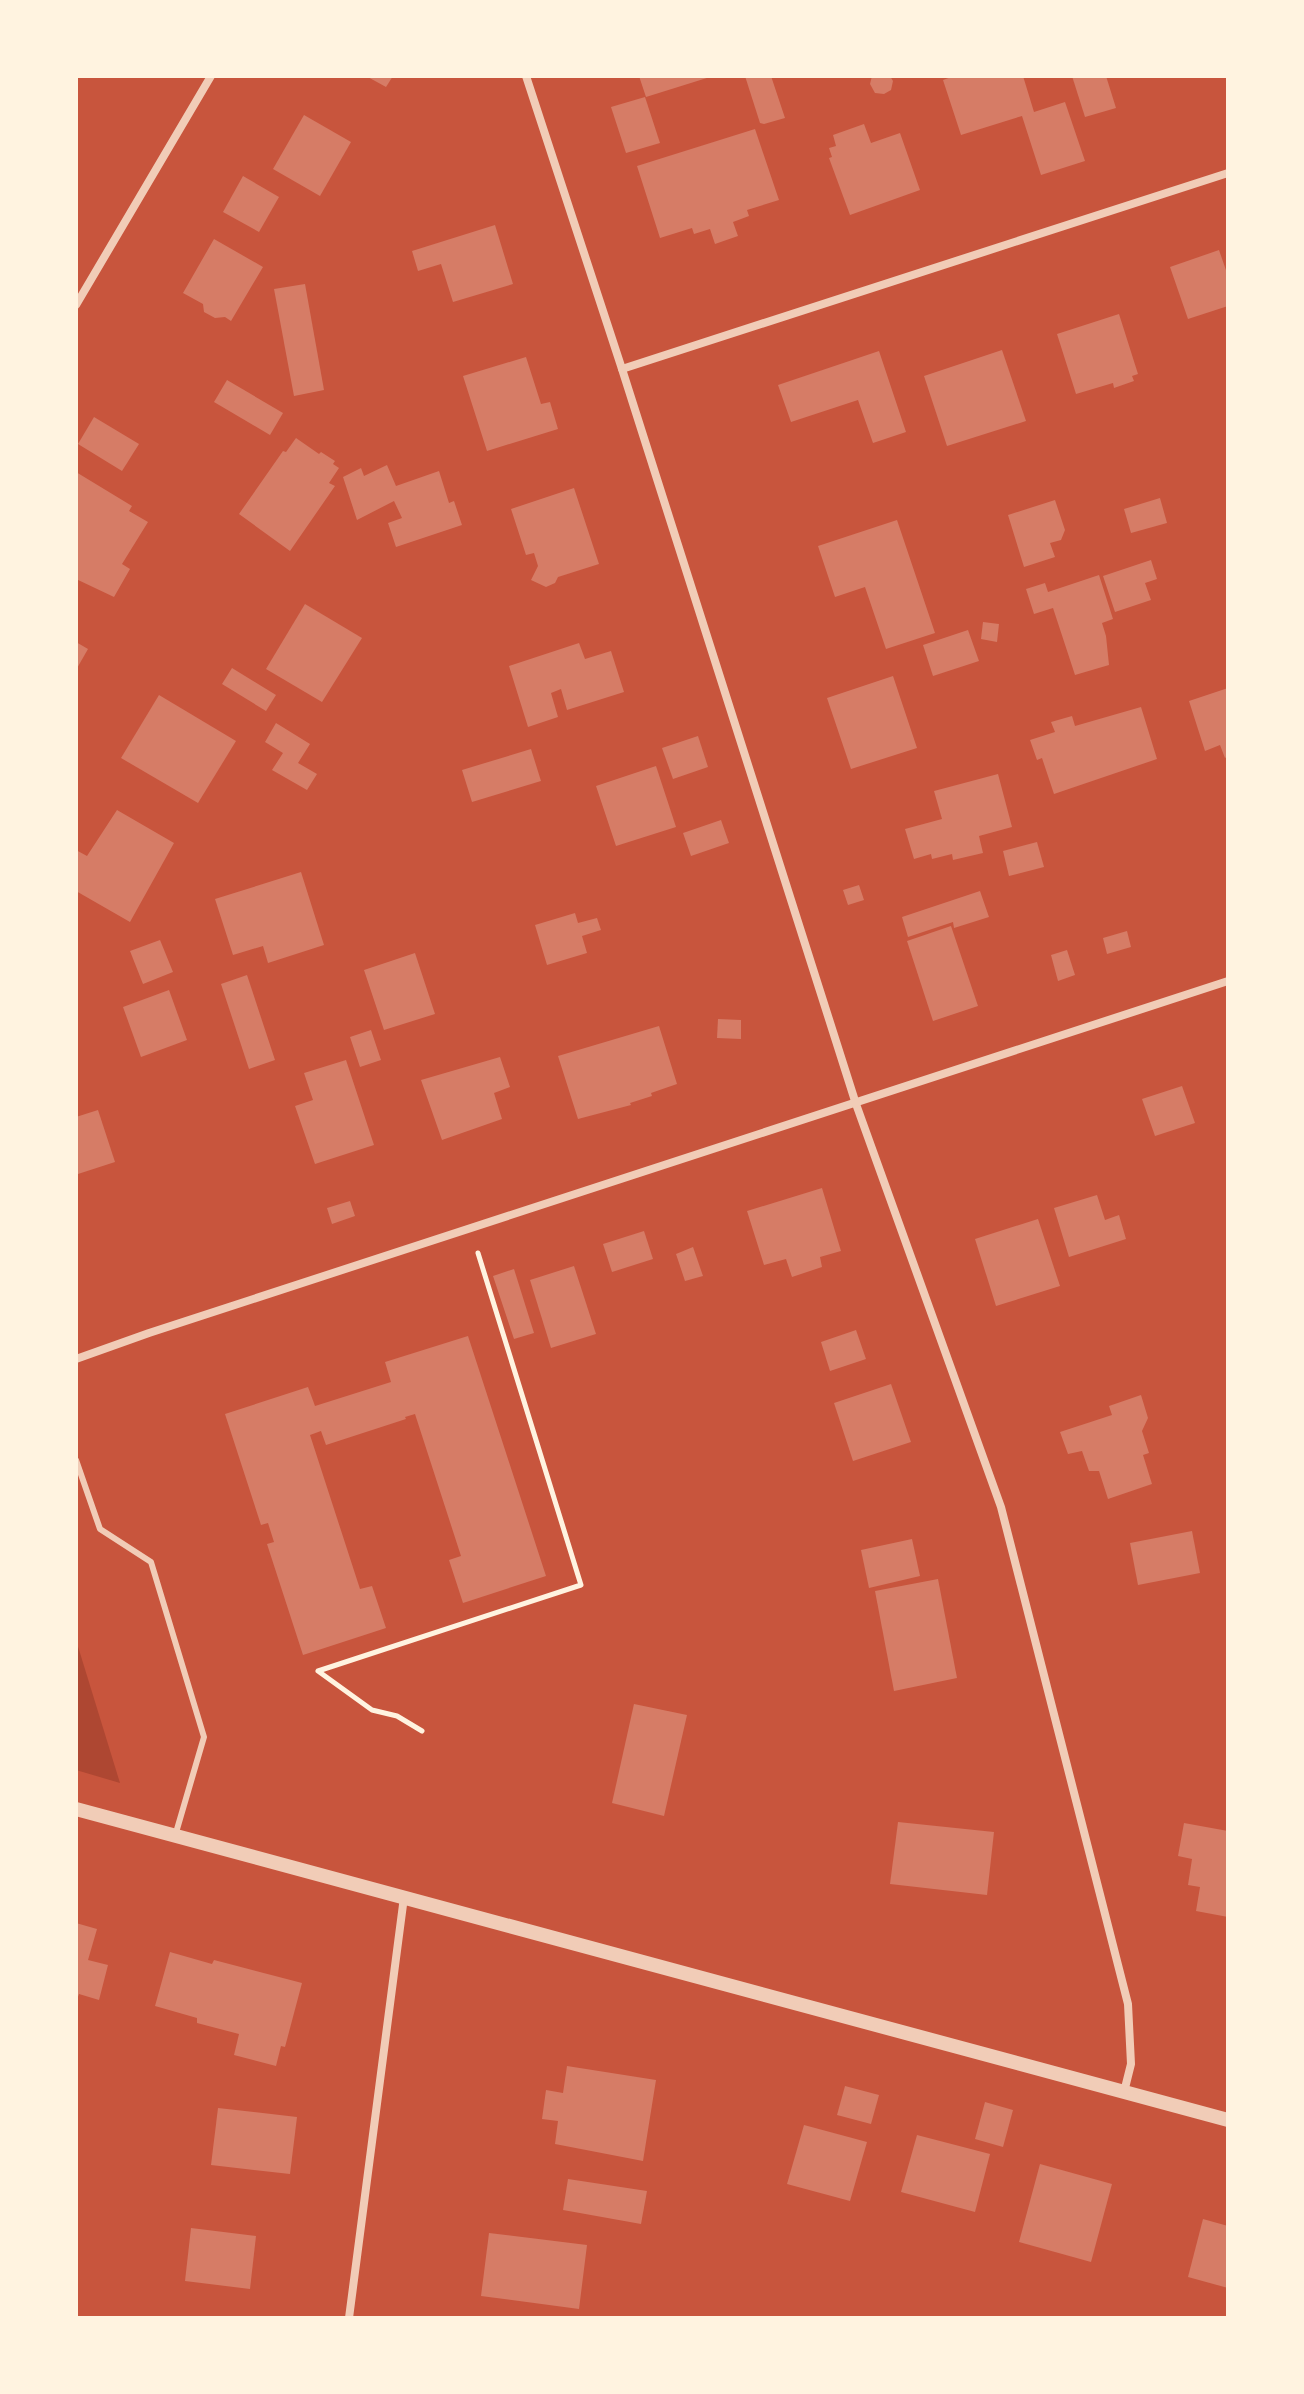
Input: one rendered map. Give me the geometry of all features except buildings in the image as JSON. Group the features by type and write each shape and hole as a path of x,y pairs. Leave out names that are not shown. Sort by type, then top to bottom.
{"street":[{"path":"76,305 211,76"},
{"path":"526,76 856,1104 1001,1507 1128,2004 1131,2064 1124,2092"},
{"path":"622,369 1228,173"},
{"path":"76,1359 1228,981"},
{"path":"76,1809 1228,2120"},
{"path":"349,2318 405,1896"}],"lane":[{"path":"76,1460 100,1529 151,1562 204,1737 175,1836"}],"path":[{"path":"422,1731 397,1716 372,1710 318,1671 581,1585 471,1229"}],"shaded area":[{"path":"76,1640 120,1783 76,1770"}]}
